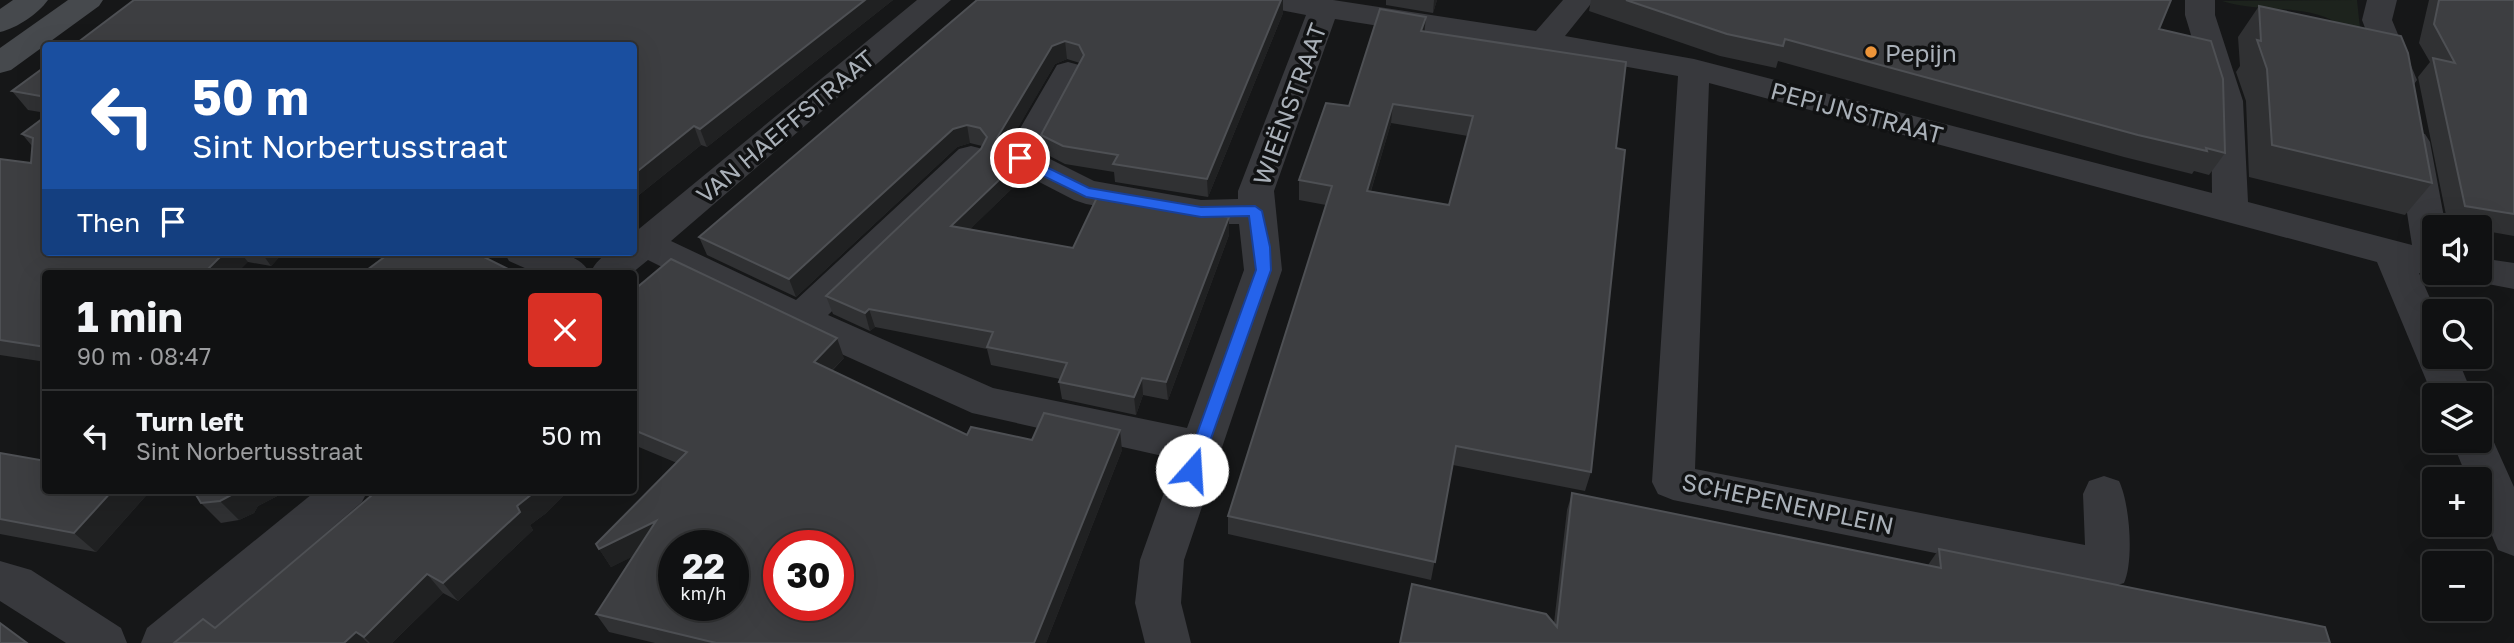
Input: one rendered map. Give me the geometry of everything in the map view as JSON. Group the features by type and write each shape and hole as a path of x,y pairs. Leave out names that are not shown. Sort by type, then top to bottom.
{"street":[{"path":"0,23 33,0"},
{"path":"0,63 88,0"},
{"name":"VAN HAEFFSTRAAT","path":"637,249 936,0"},
{"name":"PEPIJNSTRAAT","path":"1271,0 1544,42 1694,69 2422,261"},
{"path":"1544,42 1579,0"},
{"path":"2200,0 2200,15 2227,101 2230,211"},
{"path":"2382,0 2377,20 2402,84 2425,215"},
{"name":"WIEËNSTRAAT","path":"1168,643 1158,603 1162,560 1263,270 1255,211 1256,191 1324,8"},
{"name":"SCHEPENENPLEIN","path":"1694,69 1673,482 2108,569 2105,494"},
{"path":"1068,72 1020,158 1086,192 1201,212 1255,211"},
{"path":"800,318 971,157"},
{"path":"637,249 800,318 986,402 1200,447"},
{"path":"2392,254 2422,323"},
{"path":"531,256 564,270"},
{"name":"VAN HAEFFSTRAAT","path":"612,270 629,256"},
{"path":"2492,273 2514,276"},
{"path":"2478,453 2514,537"},
{"path":"164,643 342,494"},
{"path":"0,581 15,583 104,643"}],"shaded area":[{"path":"2357,0 2360,28 2347,30 2333,21 2303,11 2222,1"}],"building":[{"path":"134,0 865,0 700,129 694,126 637,172 637,42 78,42"},
{"path":"977,0 1281,0 1207,179 1113,164 1118,155 1063,146 1041,135 1084,55 1079,45 1065,41 1052,46 997,138 1003,150 1021,159 951,226 1073,248 1100,191 1196,208 1194,211 1229,217 1166,382 1142,378 1134,397 1059,382 1067,363 987,347 993,332 869,309 865,313 826,296 981,149 987,137 980,128 967,125 953,129 789,279 699,237"},
{"path":"1626,0 2171,0 2159,29 2211,41 2223,79 2225,153 2138,135 1785,39 1783,46 1727,34"},
{"path":"2439,0 2514,0 2514,214 2465,206 2433,58 2455,63 2434,24"},
{"path":"2259,6 2401,36 2408,53 2432,183 2272,145 2267,69 2257,40 2261,41"},
{"path":"1380,9 1426,17 1421,31 1626,62 1616,148 1625,150 1591,472 1456,446 1435,562 1228,516 1332,186 1299,180 1326,103 1349,106","holes":["1393,104 1473,116 1449,205 1367,191"]},
{"path":"42,69 42,96 12,91"},
{"path":"42,119 42,256 221,256 207,270 42,270 42,346 0,340 0,159 31,163 33,138 22,134"},
{"path":"386,256 482,256 508,269 507,270 367,270"},
{"path":"671,259 837,338 814,362 967,435 971,427 1032,440 1044,413 1120,430 1034,643 716,643 596,614 656,521 599,549 596,544 687,452 637,431 637,287"},
{"path":"0,453 42,460 42,494 109,494 74,533 0,519"},
{"path":"1572,493 1941,568 1939,549 2325,627 2330,643 1400,643 1412,584 1546,614 1557,627"},
{"path":"195,494 233,494 220,501 201,503"},
{"path":"373,494 532,494 517,506 520,512 443,583 427,574 364,637 356,632 344,643 174,643 203,619 215,628"},
{"path":"0,623 27,643 0,643"}],"place":[{"name":"Pepijn","path":"1871,52"}],"route":[{"path":"1020,158 1077,190 1201,212 1255,211 1263,270 1192,470"}]}
